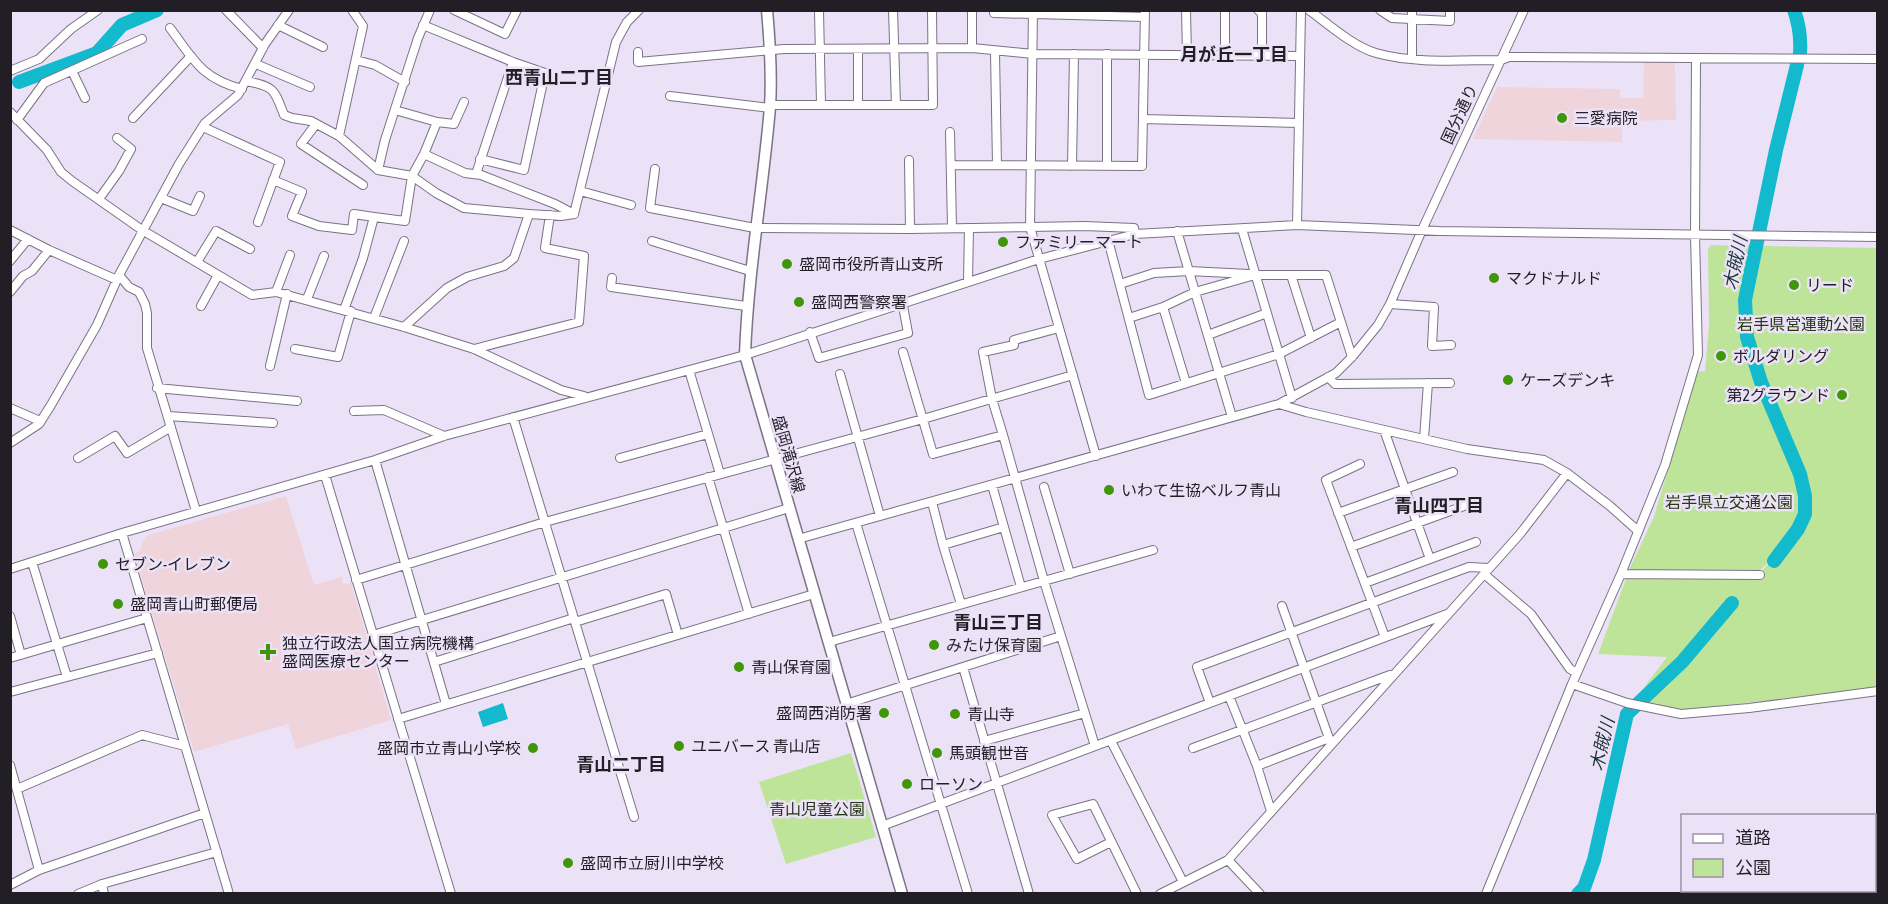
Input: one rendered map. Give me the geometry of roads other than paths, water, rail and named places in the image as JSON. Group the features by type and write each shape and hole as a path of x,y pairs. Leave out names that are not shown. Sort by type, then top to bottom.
{"main road":[{"name":"盛岡滝沢線","path":"767,10 771,50 770,106 746,306 745,355 902,894"}],"street":[{"path":"10,71 39,59 71,29 98,10"},
{"path":"226,10 263,48"},
{"path":"10,443 27,434 40,422 97,325 142,230 179,164 203,127 238,95 263,48 289,10"},
{"path":"339,136 363,26 352,10"},
{"path":"378,170 395,110 430,10"},
{"path":"454,10 505,34 517,10"},
{"path":"574,214 616,42 627,22 639,10"},
{"path":"819,10 821,105"},
{"path":"893,10 896,105"},
{"path":"670,96 770,106 933,105 932,10"},
{"path":"972,10 972,48"},
{"path":"951,165 1142,166 1145,14 994,13 994,10"},
{"path":"1186,10 1187,55"},
{"path":"1225,10 1225,56"},
{"path":"1258,10 1262,13 1262,56"},
{"path":"1297,225 1301,10"},
{"path":"1309,10 1358,45 1374,53 1412,59 1501,60 1509,57 1878,60"},
{"path":"1380,10 1392,18 1412,14 1450,21 1450,10"},
{"name":"国分通り","path":"798,539 1280,404 1336,373 1378,325 1390,304 1524,10"},
{"path":"1033,12 1030,227 1096,456"},
{"path":"1412,14 1412,59"},
{"path":"278,25 323,47"},
{"path":"423,25 513,62 546,72 524,171 480,159"},
{"path":"170,28 201,70 228,85 242,89"},
{"path":"142,39 44,83 13,115 47,150 61,172 142,230 252,295 276,292 287,294 375,318 474,349 561,390 588,397"},
{"path":"638,52 638,62 771,50 820,49 972,48 1033,54 1300,56"},
{"path":"858,49 858,105"},
{"path":"995,52 998,165"},
{"path":"1072,166 1074,54"},
{"path":"1107,54 1107,166"},
{"path":"133,118 190,56"},
{"path":"1486,894 1665,465 1698,356 1695,236 1696,59"},
{"path":"356,60 375,65 405,82"},
{"path":"476,174 513,62"},
{"path":"256,64 310,87"},
{"path":"72,71 85,98"},
{"path":"247,81 266,85 274,90 284,115 311,121 339,136 378,170 412,176 436,193 464,208 550,216 574,214"},
{"path":"395,110 437,122 454,124 464,102"},
{"path":"1143,119 1299,123"},
{"path":"273,180 302,192 292,216 319,226 352,230 354,214 405,220 412,176 437,122"},
{"path":"316,124 301,144 363,185"},
{"path":"203,127 280,162 258,222"},
{"path":"950,132 952,228"},
{"path":"99,199 131,149 117,138"},
{"path":"424,154 465,173 476,174 555,204 574,214"},
{"path":"909,160 910,229"},
{"path":"656,169 650,208 755,228 1134,228 1135,234"},
{"path":"579,191 631,205"},
{"path":"161,198 193,211 201,196"},
{"path":"404,327 447,288 467,277 504,266 514,258 529,214"},
{"path":"474,349 579,322 584,256 545,248 550,216"},
{"path":"295,350 338,357 348,310 374,217"},
{"path":"10,569 122,533 375,460 444,436 745,355 1039,258 1135,234 1297,225 1695,236 1878,237"},
{"path":"968,282 969,228"},
{"path":"1242,229 1292,398"},
{"path":"10,230 49,250 118,278 140,292 147,313 147,348 157,388 168,416 196,512"},
{"path":"197,262 216,231 250,249"},
{"path":"1177,231 1232,417"},
{"path":"10,261 28,239"},
{"path":"1108,240 1149,395 1280,354 1341,322"},
{"path":"375,318 404,241"},
{"path":"652,242 750,271"},
{"path":"10,292 23,276 32,271 49,250"},
{"path":"276,292 290,255"},
{"path":"307,299 324,256"},
{"path":"1120,284 1154,273 1189,271 1256,275 1326,275 1352,357"},
{"path":"201,306 218,275"},
{"path":"1128,318 1163,308 1195,292 1256,275"},
{"path":"1292,275 1311,338"},
{"path":"612,278 611,288 746,306"},
{"path":"270,366 287,294"},
{"path":"1390,304 1434,307 1432,346 1451,345"},
{"path":"810,332 819,358 908,333 903,306"},
{"path":"1163,308 1186,383"},
{"path":"1208,335 1267,313"},
{"path":"1059,328 1014,340 1014,345 983,352 992,399 1044,581 1095,746"},
{"path":"903,352 933,454 1003,435"},
{"path":"689,369 720,474"},
{"path":"840,374 880,516"},
{"path":"356,580 545,522 922,419 1072,375"},
{"path":"1328,378 1335,384 1450,383"},
{"path":"1424,439 1428,383"},
{"path":"157,388 297,401"},
{"path":"1280,404 1305,412 1424,439 1544,460 1567,473 1638,531"},
{"path":"10,408 40,422"},
{"path":"354,411 384,410 444,436"},
{"path":"168,416 273,423"},
{"path":"513,417 634,817"},
{"path":"78,458 116,436 127,453 171,427"},
{"path":"1384,430 1430,559"},
{"path":"620,458 708,434"},
{"path":"375,460 446,704"},
{"path":"1360,464 1326,480 1385,637"},
{"path":"1338,513 1453,472"},
{"path":"1160,894 1228,860 1330,741 1520,534 1567,473"},
{"path":"325,475 451,894"},
{"path":"708,477 749,614"},
{"path":"992,485 1020,587"},
{"path":"1044,487 1070,574"},
{"path":"932,502 961,604"},
{"path":"1351,548 1464,506"},
{"path":"373,634 789,508"},
{"path":"856,523 968,894"},
{"path":"943,545 1004,527"},
{"path":"122,533 230,894"},
{"path":"1365,583 1476,542"},
{"path":"829,642 1153,550"},
{"path":"32,562 67,677"},
{"path":"1209,703 1197,667 1472,566 1486,571 1529,612 1570,669 1577,673"},
{"path":"1621,574 1760,575"},
{"path":"434,662 666,594 678,635"},
{"path":"398,719 814,594"},
{"path":"1282,606 1330,741"},
{"path":"882,826 1447,614"},
{"path":"10,616 21,655"},
{"path":"10,658 147,618"},
{"path":"846,704 1061,636"},
{"path":"10,692 158,653"},
{"path":"963,668 1029,894"},
{"path":"1193,748 1393,674"},
{"path":"1572,684 1627,703 1681,714 1749,708 1878,691"},
{"path":"1229,696 1257,766 1271,811"},
{"path":"984,741 1085,713"},
{"path":"17,789 142,735 185,746"},
{"path":"1110,741 1183,882"},
{"path":"1257,766 1330,741"},
{"path":"11,767 39,870"},
{"path":"1111,842 1077,859 1052,815 1093,804 1137,894"},
{"path":"10,885 39,870 205,813"},
{"path":"78,894 103,889 217,852"},
{"path":"1228,860 1260,894"}],"water":[{"path":"503,703 508,719 483,727 478,712"}],"waterway":[{"path":"19,82 97,53 122,25 157,10"},
{"name":"木賊川","path":"1794,10 1799,32 1800,53"},
{"name":"木賊川","path":"1774,561 1798,529 1805,514 1805,496 1800,474 1761,382 1747,337 1745,300 1776,150 1797,65"},
{"name":"木賊川","path":"1578,894 1584,888 1594,860 1627,714 1682,662 1732,603"}],"railway":[{"path":"1826,894 1834,892"},
{"path":"1853,894 1860,892"}],"place":[{"name":"三愛病院","path":"1562,118"},
{"name":"ファミリーマート","path":"1003,242"},
{"name":"盛岡市役所青山支所","path":"787,264"},
{"name":"マクドナルド","path":"1494,278"},
{"name":"リード","path":"1794,285"},
{"name":"盛岡西警察署","path":"799,302"},
{"name":"ボルダリング","path":"1721,356"},
{"name":"ケーズデンキ","path":"1508,380"},
{"name":"第2グラウンド","path":"1842,395"},
{"name":"いわて生協ベルフ青山","path":"1109,490"},
{"name":"セブン-イレブン","path":"103,564"},
{"name":"盛岡青山町郵便局","path":"118,604"},
{"name":"みたけ保育園","path":"934,645"},
{"name":"独立行政法人国立病院機構 盛岡医療センター","path":"268,652"},
{"name":"青山保育園","path":"739,667"},
{"name":"盛岡西消防署","path":"884,713"},
{"name":"青山寺","path":"955,714"},
{"name":"ユニバース 青山店","path":"679,746"},
{"name":"盛岡市立青山小学校","path":"533,748"},
{"name":"馬頭観世音","path":"937,753"},
{"name":"ローソン","path":"907,784"},
{"name":"盛岡市立厨川中学校","path":"568,863"}],"district":[{"name":"月が丘一丁目","path":"1234,54"},
{"name":"西青山二丁目","path":"559,77"},
{"name":"青山四丁目","path":"1439,505"},
{"name":"青山三丁目","path":"998,622"},
{"name":"青山二丁目","path":"621,764"}],"park label":[{"name":"岩手県営運動公園","path":"1801,324"},
{"name":"岩手県立交通公園","path":"1729,502"},
{"name":"青山児童公園","path":"817,809"}]}
